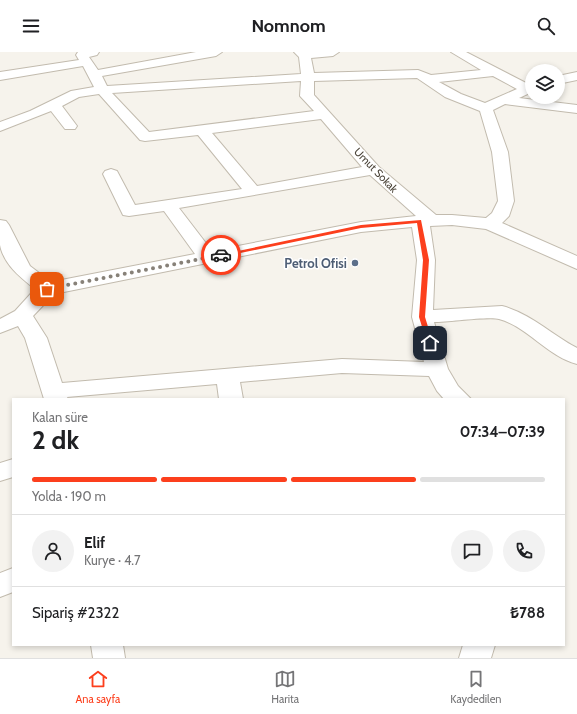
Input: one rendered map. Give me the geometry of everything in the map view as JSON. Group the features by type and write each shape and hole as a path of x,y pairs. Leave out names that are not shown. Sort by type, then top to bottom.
{"street":[{"path":"95,74 216,52"},
{"path":"302,54 333,52"},
{"path":"457,52 525,86"},
{"name":"Umut Sokak","path":"302,54 308,77 307,96 325,114 373,170 426,221"},
{"path":"0,76 90,57 102,90 145,137 325,114"},
{"path":"177,60 215,84"},
{"path":"430,79 495,72"},
{"path":"0,126 54,106 76,94 102,90 308,77 418,74 430,79 439,88 486,108 525,90"},
{"path":"565,79 577,76"},
{"path":"503,100 577,109"},
{"path":"54,106 70,126"},
{"path":"486,108 500,152 506,201 500,216 490,224"},
{"path":"202,130 252,192"},
{"path":"111,174 128,211 252,192 373,170"},
{"path":"168,205 208,258"},
{"path":"426,221 426,260 422,317 437,369 449,391 458,398"},
{"path":"0,327 22,315 47,289 361,227 426,221 490,224 577,263"},
{"path":"0,225 15,258 23,270 47,289"},
{"path":"422,317 502,312 531,327 560,348 577,357"},
{"path":"22,315 36,338 56,395 228,375 342,366 437,369"},
{"path":"228,375 231,398"},
{"path":"0,472 12,468"},
{"path":"0,585 12,580"},
{"path":"107,646 109,658"},
{"path":"475,658 479,646"}],"way so far":[{"path":"47,289 221,255"}],"place":[{"name":"Petrol Ofisi","path":"355,263"}],"route":[{"path":"221,255 361,227 420,221 426,260 422,317 430,343"}]}
